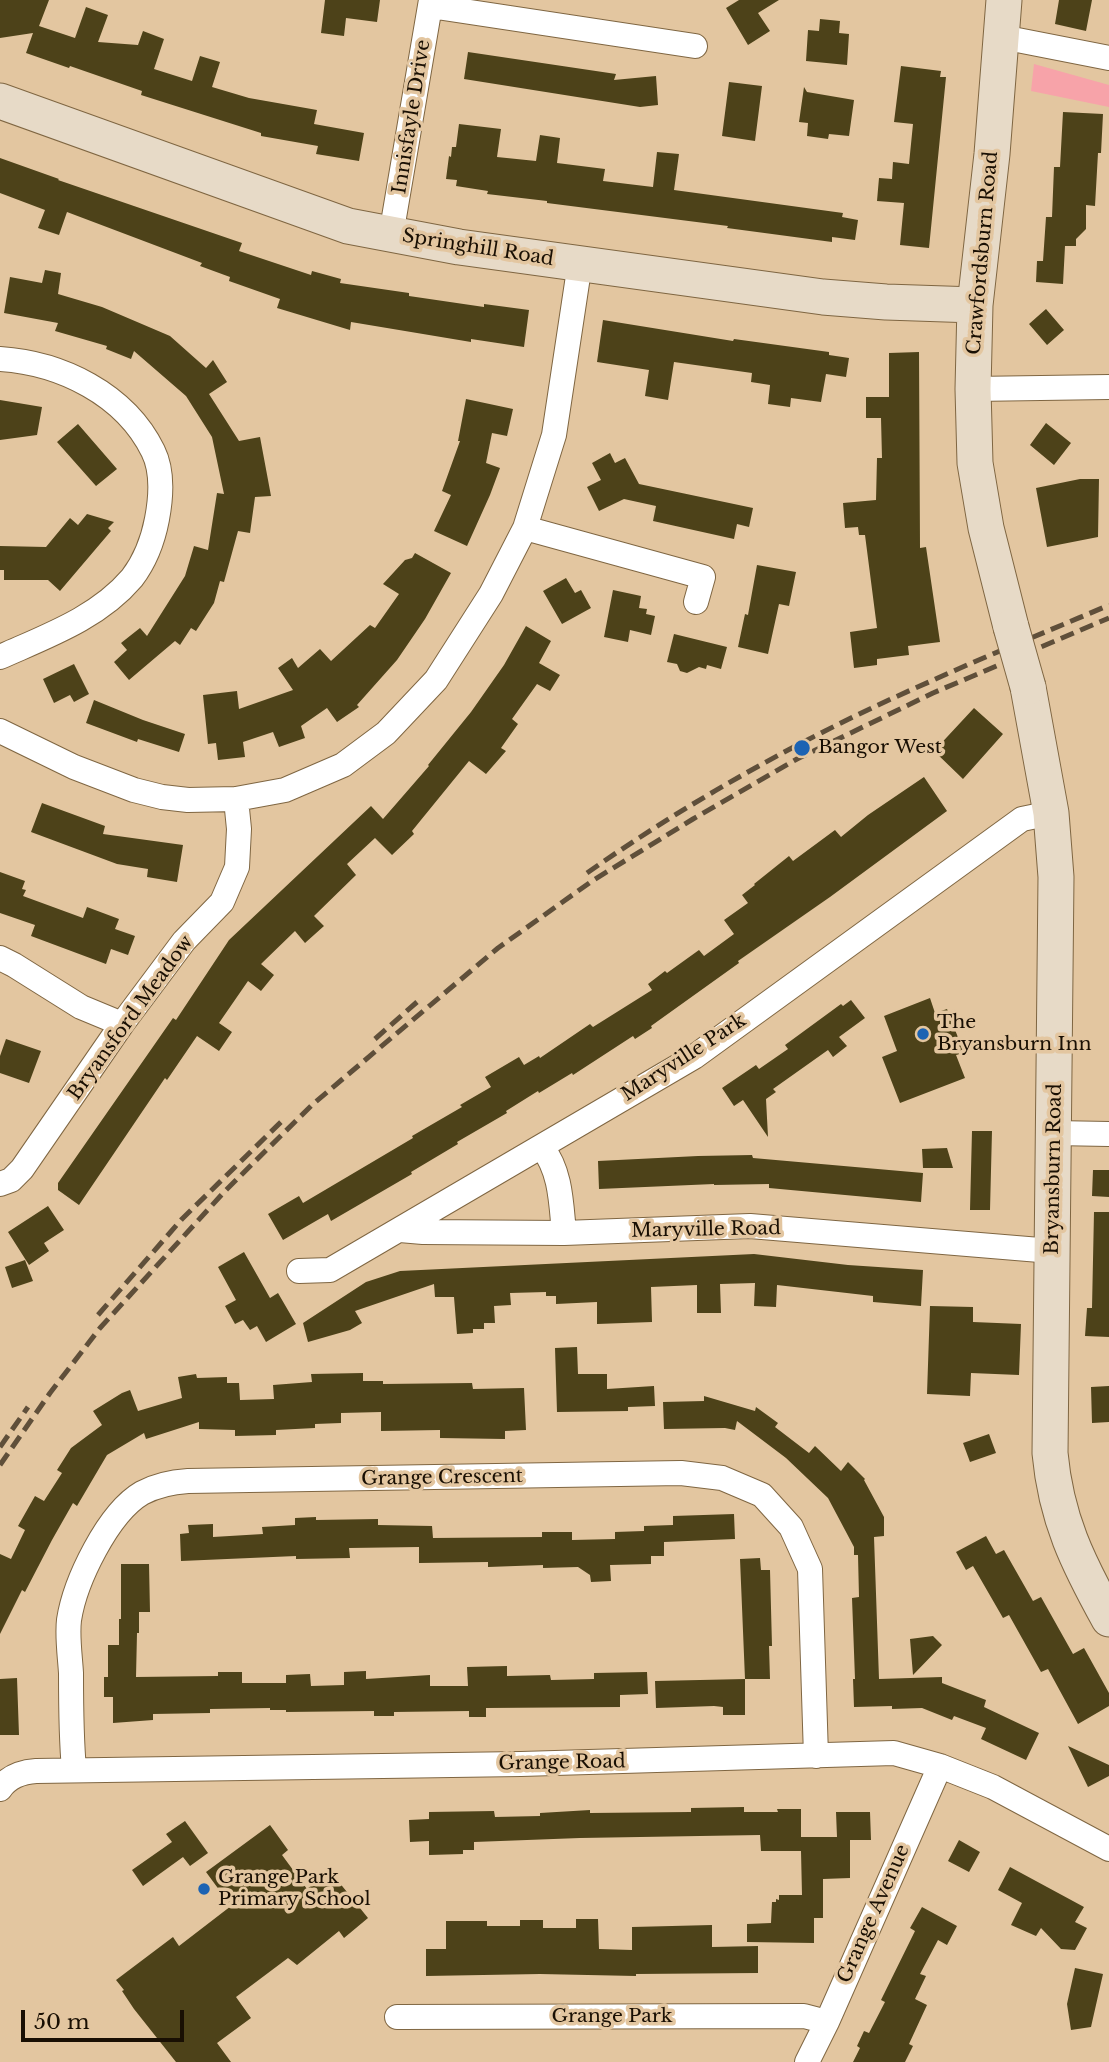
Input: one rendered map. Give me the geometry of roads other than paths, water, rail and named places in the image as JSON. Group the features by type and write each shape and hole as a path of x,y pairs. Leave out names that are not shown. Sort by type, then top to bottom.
{"main road":[{"name":"Crawfordsburn Road","path":"1004,0 991,167 975,305 973,389 975,463 986,528 1011,627"},
{"name":"Springhill Road","path":"0,101 348,226 391,235 459,247 823,297 975,305"},
{"name":"Bryansburn Road","path":"1011,627 1028,687 1051,813 1056,877 1050,1404 1052,1472 1056,1496 1079,1563 1109,1619"}],"street":[{"path":"430,3 695,46"},
{"name":"Innisfayle Drive","path":"391,235 430,3"},
{"path":"1002,37 1109,58"},
{"path":"0,731 74,767 134,790 188,800 236,799 285,790 343,765 386,733 436,680 491,594 524,528 554,435 580,263"},
{"path":"0,359 19,360 67,374 90,384 108,397 128,415 154,452 159,470 160,502 146,556 123,586 106,602 73,624 0,657"},
{"path":"973,389 1109,387"},
{"path":"524,528 703,577 696,602"},
{"name":"Bryansford Meadow","path":"0,1184 11,1180 22,1169 122,1024 184,941 222,902 237,867 239,829 236,799"},
{"name":"Maryville Park","path":"299,1271 330,1270 694,1057 1022,819 1051,813"},
{"path":"0,958 81,1007 122,1024"},
{"path":"1054,1133 1109,1134"},
{"path":"542,1147 550,1158 561,1190 564,1233"},
{"name":"Maryville Road","path":"400,1230 564,1233 750,1226 1052,1251"},
{"name":"Grange Crescent","path":"74,1769 69,1621 79,1584 94,1551 129,1503 156,1486 188,1481 681,1473 722,1478 762,1494 791,1527 810,1569 816,1756"},
{"name":"Grange Road","path":"0,1789 4,1783 25,1772 74,1769 521,1765 894,1753 940,1766 993,1787 1109,1849"},
{"name":"Grange Avenue","path":"807,2062 940,1766"},
{"name":"Grange Park","path":"397,2017 804,2016 827,2022"}],"railway":[{"path":"587,873 711,793 840,723 1109,605"},
{"path":"0,1465 100,1328 225,1191 313,1104 498,948 592,881 797,759 933,693 1109,618"},
{"path":"375,1039 417,1002"},
{"path":"98,1315 182,1219 283,1120"},
{"path":"0,1447 28,1407"}],"place":[{"name":"Bangor West","path":"802,748"},
{"name":"The Bryansburn Inn","path":"923,1034"},
{"name":"Grange Park Primary School","path":"204,1889"}]}
